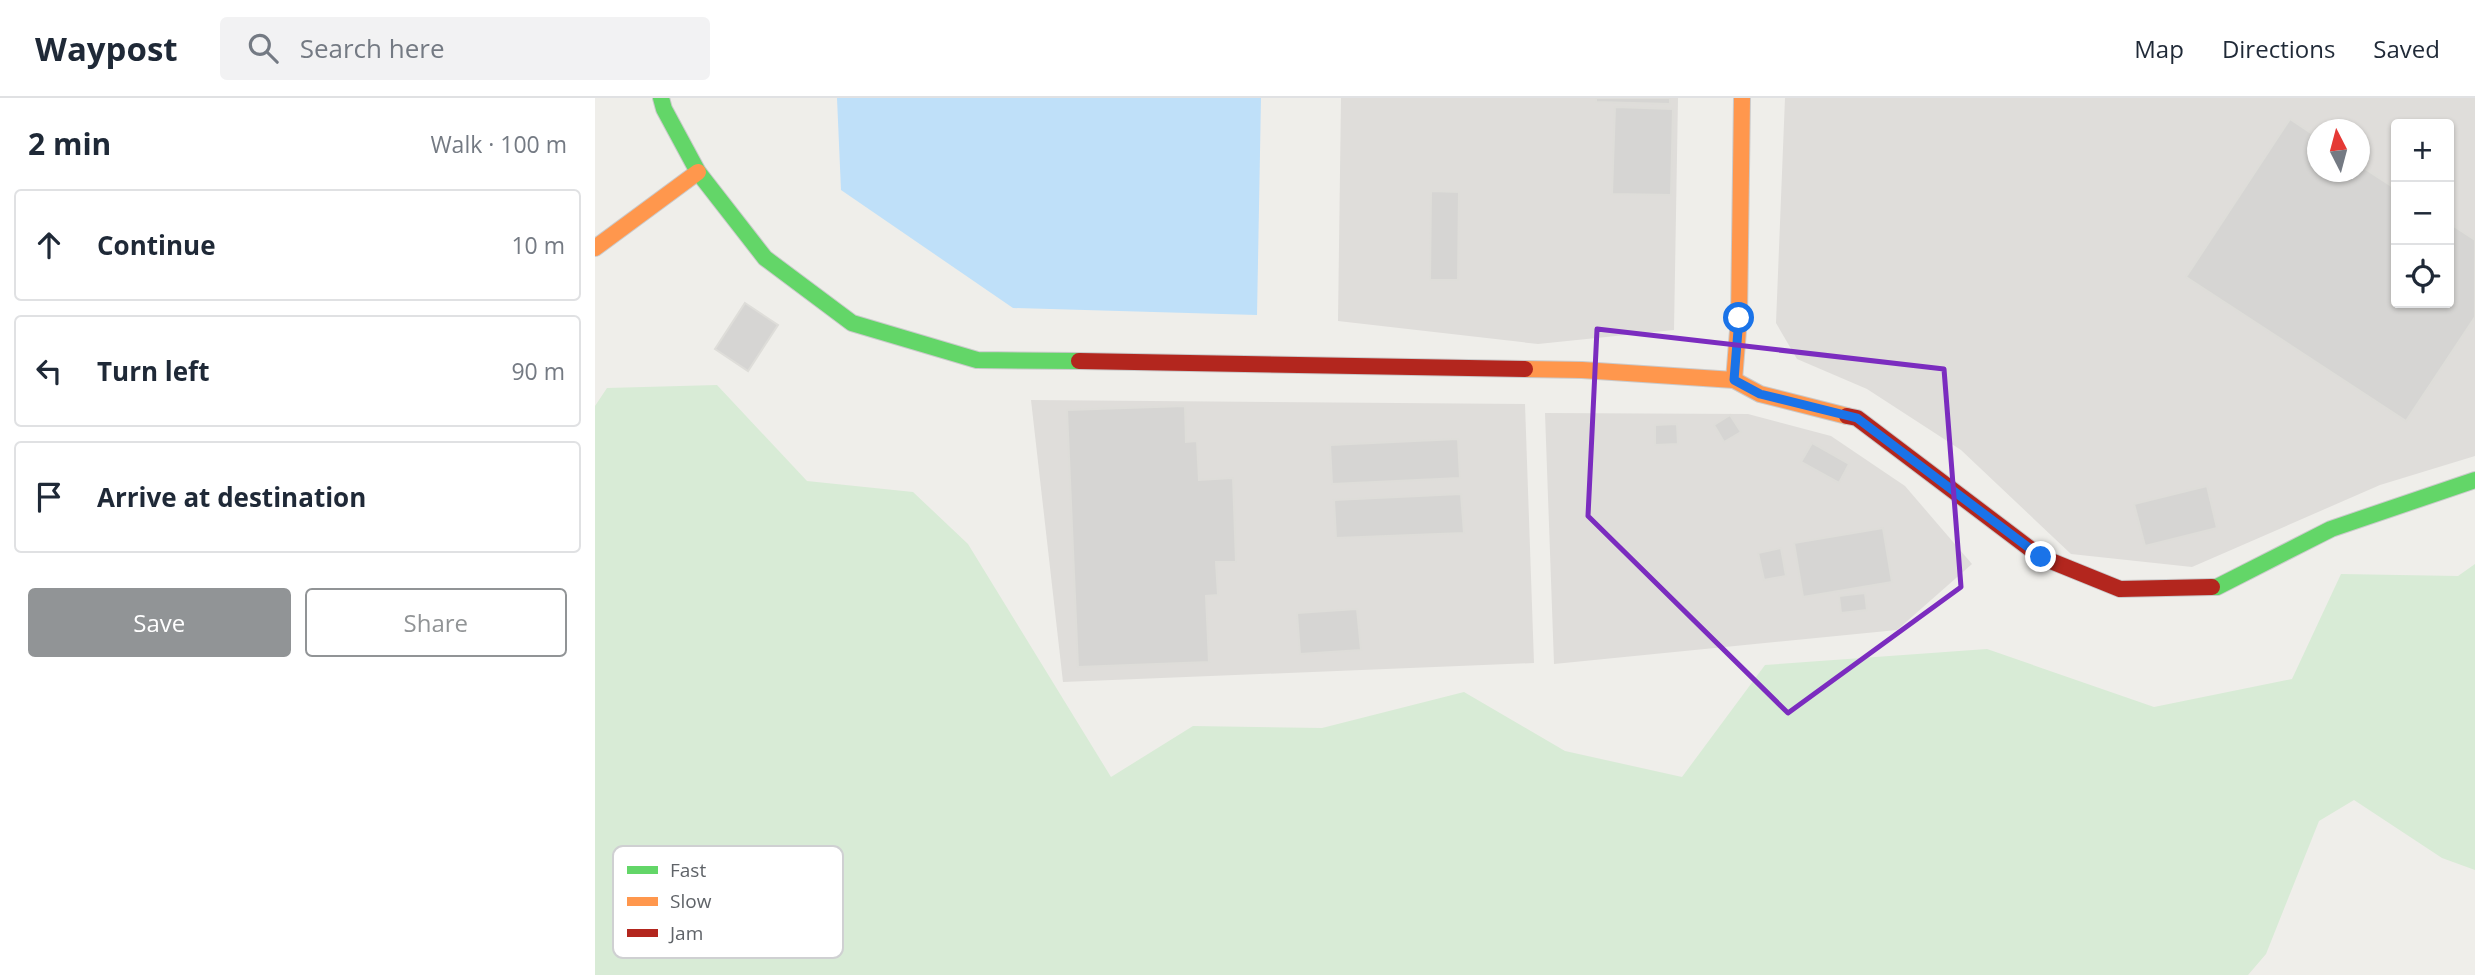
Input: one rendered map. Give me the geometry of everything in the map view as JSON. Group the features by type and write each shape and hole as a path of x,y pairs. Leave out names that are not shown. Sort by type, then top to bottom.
{"street":[{"path":"661,98 664,109 698,172 765,258 852,323 977,360 1582,370 1734,380 1760,394 1857,418 2041,557 2120,589 2217,586 2331,529 2475,480"},
{"path":"1734,380 1739,318 1742,98"},
{"path":"595,248 698,172"}],"highlighted area":[{"path":"1597,329 1944,369 1961,587 1788,713 1588,516"}],"shaded area":[{"path":"1341,98 1678,98 1674,330 1538,344 1338,321"},
{"path":"1785,98 2475,98 2475,456 2380,485 2192,567 2071,554 1961,450 1867,389 1797,359 1776,323"},
{"path":"1031,400 1525,404 1534,663 1063,682"},
{"path":"1545,413 1748,414 1831,436 1905,486 1972,564 1897,630 1554,664"}],"green space":[{"path":"717,385 807,481 913,492 968,544 1111,777 1193,726 1322,728 1464,692 1565,751 1682,777 1765,665 1987,649 2154,707 2292,679 2341,574 2458,576 2475,564 2475,870 2442,858 2354,800 2319,821 2266,954 2248,975 595,975 595,406 607,388"}],"water":[{"path":"837,98 1261,98 1257,315 1013,308 841,190"}],"building":[{"path":"1596,98 1670,98 1670,104 1596,102"},
{"path":"1615,107 1673,109 1671,195 1612,194"},
{"path":"2290,119 2307,130 2307,182 2370,182 2370,172 2391,186 2391,308 2454,308 2454,226 2475,240 2475,317 2406,421 2186,277"},
{"path":"1431,191 1459,192 1458,280 1430,280"},
{"path":"745,303 778,325 748,371 715,349"},
{"path":"1185,406 1186,442 1197,441 1199,480 1233,478 1236,562 1216,562 1218,595 1206,596 1209,662 1078,667 1067,410"},
{"path":"1730,415 1741,432 1724,442 1714,425"},
{"path":"1677,424 1678,444 1655,445 1655,425"},
{"path":"1458,439 1460,478 1332,484 1330,445"},
{"path":"1812,443 1849,464 1839,483 1801,462"},
{"path":"2207,486 2217,528 2145,546 2134,504"},
{"path":"1461,494 1464,533 1336,538 1334,500"},
{"path":"1883,528 1892,582 1803,597 1794,543"},
{"path":"1781,548 1786,576 1764,580 1758,553"},
{"path":"1865,593 1867,610 1841,613 1839,596"},
{"path":"1357,609 1361,650 1300,654 1297,613"}],"traffic: fast":[{"path":"661,98 664,109 698,172 765,258 852,323 977,360 1079,361"},
{"path":"2212,587 2217,587 2331,529 2475,480"}],"traffic: slow":[{"path":"1734,380 1739,318 1742,98"},
{"path":"595,248 698,172"},
{"path":"1525,369 1734,380 1760,394 1847,416"}],"traffic: jam":[{"path":"1079,361 1525,369"},
{"path":"1847,416 1857,418 2041,557 2120,589 2212,587"}],"route":[{"path":"1739,318 1734,380 1760,394 1857,418 2041,557"}]}
